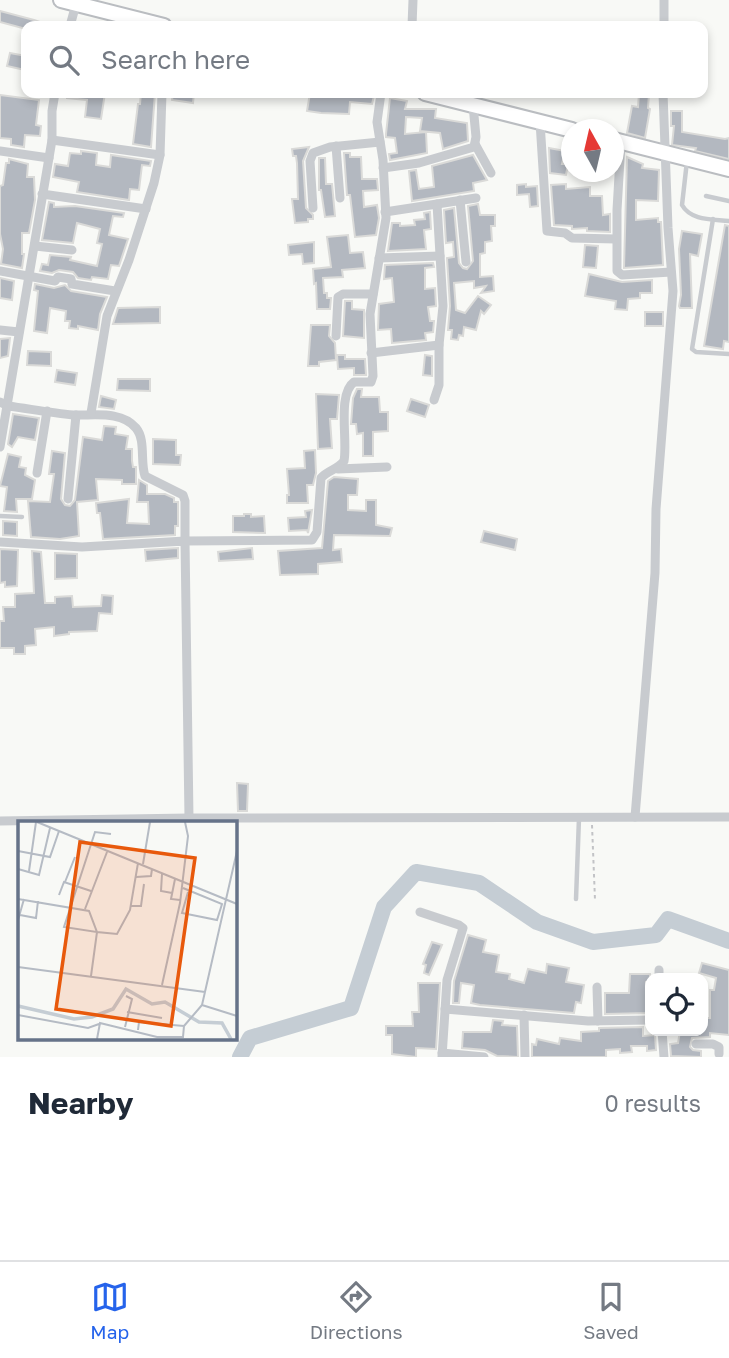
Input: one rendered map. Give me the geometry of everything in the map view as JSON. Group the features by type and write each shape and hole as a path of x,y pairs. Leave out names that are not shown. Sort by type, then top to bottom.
{"highway":[{"path":"71,1 145,21"},
{"path":"445,98 561,127"},
{"path":"624,143 729,169"}],"street":[{"path":"412,0 412,21"},
{"path":"664,0 664,21"},
{"path":"70,21 71,1"},
{"path":"0,447 4,404 35,246 52,140 54,98"},
{"path":"91,413 107,316 146,209 160,155 162,98"},
{"path":"338,469 346,453 347,388 354,382 372,381 370,314 385,212 377,122 380,98"},
{"path":"635,817 673,291 663,98"},
{"path":"472,105 475,144 491,173"},
{"path":"540,122 547,231 565,233 572,238 616,239"},
{"path":"52,140 160,155"},
{"path":"313,208 310,161 313,153 336,146 380,142"},
{"path":"383,168 419,163 466,150 475,144"},
{"path":"336,146 340,198"},
{"path":"0,151 49,158"},
{"path":"617,182 618,273 671,272"},
{"path":"43,194 146,209"},
{"path":"385,212 476,198"},
{"path":"460,201 466,262"},
{"path":"434,400 439,385 443,306 436,204"},
{"path":"35,246 72,250"},
{"path":"379,258 440,256"},
{"path":"0,271 55,281 58,277 71,279 72,284 115,291"},
{"path":"336,336 338,297 343,294 373,294"},
{"path":"0,330 19,332"},
{"path":"371,353 439,345"},
{"path":"4,404 76,415 91,413 119,417 137,429 145,476 183,495 189,818"},
{"path":"37,473 47,411"},
{"path":"68,499 76,415"},
{"path":"0,542 82,547 185,541 312,540 317,532 321,478 326,473 338,469 387,467"},
{"path":"0,821 729,817"},
{"path":"419,912 463,928 447,980 442,1055 484,1057"},
{"path":"597,987 597,1021"},
{"path":"445,1009 597,1021 645,1020"},
{"path":"524,1015 525,1057"},
{"path":"662,1036 664,1057"},
{"path":"696,1044 713,1044 719,1047 722,1054"}],"lane":[{"path":"688,158 682,205 690,215 729,221"},
{"path":"706,196 729,201"},
{"path":"713,219 692,349 696,352 729,354"},
{"path":"0,516 22,517"},
{"path":"576,899 579,817"}],"path":[{"path":"591,817 595,900"}],"building":[{"path":"0,11 37,21 21,21 21,28 0,22"},
{"path":"10,53 21,55 21,69 7,66"},
{"path":"0,95 39,100 36,125 41,126 40,136 25,135 24,147 11,145 11,139 0,138"},
{"path":"67,98 104,98 101,119 85,117 87,100"},
{"path":"141,98 155,98 151,147 133,144"},
{"path":"172,98 194,98 193,103"},
{"path":"309,98 374,98 372,104 350,102 349,114 307,111"},
{"path":"390,98 407,101 405,109 436,109 435,118 467,123 468,141 443,149 440,133 420,131 422,118 406,117 405,134 426,132 427,153 390,160 389,154 397,153 395,138 386,137"},
{"path":"639,98 649,98 650,109 645,138 627,133 632,106 638,107"},
{"path":"671,111 682,111 682,132 729,138 729,159 695,151 696,148 672,145 674,126 671,126"},
{"path":"309,147 303,161 306,208 313,215 313,219 295,223 292,199 298,199 297,163 292,149"},
{"path":"549,148 561,150 561,174 550,173"},
{"path":"81,151 97,153 96,165 110,167 111,155 151,161 150,166 142,165 139,190 130,189 129,200 77,192 79,182 53,177 55,164 68,166 70,153 81,154"},
{"path":"344,153 350,153 350,157 361,157 362,179 377,179 378,190 363,191 364,207 377,205 379,218 376,235 355,237 350,195 347,195"},
{"path":"473,155 487,180 473,183 474,191 412,201 409,171 416,170 419,189 434,187 432,166"},
{"path":"627,157 643,164 642,168 659,170 658,201 636,200 636,220 658,218 658,222 661,222 663,265 624,268"},
{"path":"319,158 325,158 326,184 332,184 335,216 325,217 319,190"},
{"path":"9,159 28,164 27,177 34,177 35,200 29,233 22,233 22,268 1,264 3,249 0,234 0,186 3,185"},
{"path":"526,184 526,187 537,186 538,206 530,207 529,194 517,195 517,185"},
{"path":"566,184 566,189 590,187 590,196 602,196 603,215 610,214 610,232 554,225 551,185"},
{"path":"49,202 54,203 54,207 75,206 124,213 123,217 113,216 109,235 128,239 119,266 111,265 108,279 78,278 73,272 59,270 52,273 40,271 42,264 48,265 50,255 71,257 70,260 97,266 102,244 97,243 100,229 77,223 73,243 42,240"},
{"path":"478,204 480,215 495,215 495,226 491,226 492,241 485,242 485,253 480,254 480,277 493,276 494,291 481,293 486,286 474,288 474,281 454,283 456,310 465,313 478,296 491,305 484,314 481,311 476,330 464,327 463,336 459,335 458,340 451,339 452,330 448,330 450,306 447,258 454,257 453,242 446,243 444,210 454,208 459,263 467,269 473,261 468,206"},
{"path":"430,212 431,229 424,230 426,249 388,251 392,223 400,223 400,226 415,225 414,220 425,219 424,213"},
{"path":"725,225 729,226 729,342 724,341 723,349 704,346"},
{"path":"682,231 702,234 698,256 690,254 692,308 679,306 679,249"},
{"path":"348,235 350,253 363,252 365,268 342,270 343,277 323,278 324,293 327,293 327,298 331,298 330,309 317,309 313,269 331,267 327,237"},
{"path":"314,242 314,263 303,264 302,254 289,255 288,245"},
{"path":"585,245 598,246 596,268 583,267"},
{"path":"433,263 434,267 425,268 425,289 435,288 436,306 428,307 430,321 434,321 433,332 425,333 426,340 392,343 391,329 378,330 379,304 394,302 392,278 384,279 385,265"},
{"path":"589,274 622,282 652,280 652,293 640,293 640,298 628,299 627,310 615,309 616,301 585,296"},
{"path":"0,278 14,281 12,300 0,298"},
{"path":"35,284 54,288 65,285 71,291 107,297 100,314 98,330 78,326 78,329 69,328 70,321 65,321 66,311 50,308 47,333 34,331 38,291 34,290"},
{"path":"345,301 352,301 352,309 364,310 364,338 343,336"},
{"path":"160,307 160,323 113,324 118,308"},
{"path":"645,312 663,312 663,326 645,326"},
{"path":"311,325 330,325 329,336 335,343 336,360 319,362 319,366 308,366"},
{"path":"10,338 8,356 0,358 0,339"},
{"path":"28,351 51,352 51,366 27,365"},
{"path":"337,355 345,355 345,359 365,359 366,375 354,375 354,368 338,369"},
{"path":"425,355 432,356 432,376 423,375"},
{"path":"57,370 77,373 75,385 55,382"},
{"path":"118,379 150,379 150,391 117,390"},
{"path":"357,389 362,389 361,397 379,397 380,412 388,412 388,431 373,432 373,456 363,456 363,433 357,434 356,424 351,424 353,398"},
{"path":"316,394 339,395 337,419 330,419 332,448 318,449"},
{"path":"101,396 116,400 114,409 99,407"},
{"path":"411,399 429,405 425,417 407,411"},
{"path":"13,414 39,418 35,440 18,437 12,447 8,444"},
{"path":"104,426 116,427 115,434 128,436 126,449 132,449 136,484 122,484 122,480 96,479 98,500 77,502 79,536 60,539 31,537 28,501 50,502 54,474 49,474 52,451 65,453 61,499 65,505 70,506 75,500 83,437 102,440"},
{"path":"153,439 176,440 176,455 181,455 180,465 153,464"},
{"path":"315,450 316,473 313,485 307,485 308,503 287,503 287,469 305,468 304,451"},
{"path":"8,454 21,457 19,467 26,468 25,475 35,480 32,499 16,499 17,512 4,511 7,487 0,486"},
{"path":"334,477 358,479 357,495 348,495 348,510 366,511 366,500 376,500 376,525 392,528 390,536 334,535 333,550 341,549 342,562 318,564 318,574 280,575 278,551 322,548 328,481"},
{"path":"139,480 147,485 147,494 165,494 178,502 178,526 175,526 175,535 103,539 96,503 129,499 127,523 149,524 148,502 137,502"},
{"path":"312,510 308,533 307,530 289,531 288,518 306,517 305,511"},
{"path":"251,514 251,517 264,516 265,533 233,532 233,516"},
{"path":"3,521 17,522 17,536 3,535"},
{"path":"484,531 517,539 515,550 481,542"},
{"path":"178,548 178,558 146,561 145,550"},
{"path":"252,548 253,559 219,561 218,552"},
{"path":"0,549 18,550 17,586 5,587 5,582 0,583"},
{"path":"32,551 41,552 45,603 55,603 55,597 72,596 73,607 101,606 102,595 113,596 112,614 99,613 97,631 69,632 54,636 54,627 35,629 36,645 25,646 25,654 14,654 14,648 0,648 0,621 4,621 3,607 15,607 15,594 34,593"},
{"path":"55,553 77,554 77,578 55,579"},
{"path":"237,783 248,784 247,811 238,811"},
{"path":"468,935 486,940 483,952 499,955 496,972 510,974 509,979 524,983 528,969 546,973 547,964 569,968 566,982 584,985 581,1003 576,1002 574,1013 480,1005 471,1003 474,985 461,983 459,1003 453,1003 454,981"},
{"path":"432,942 442,945 429,975 424,973 426,965 423,964"},
{"path":"702,963 729,970 729,1035 710,1033 710,1037 692,1038 690,1047 701,1051 701,1057 671,1056 670,1044 678,1043 679,1036 708,1036 710,990 714,990 716,978 708,976 708,973 699,973"},
{"path":"630,974 645,974 645,1013 605,1014 605,993 629,993"},
{"path":"418,983 440,983 436,1049 416,1048 416,1057 392,1054 392,1035 386,1035 386,1026 413,1026 412,1012 419,1012"},
{"path":"493,1020 503,1021 502,1025 517,1026 518,1057 497,1056 485,1050 462,1048 463,1032 491,1032"},
{"path":"643,1027 643,1036 655,1036 656,1050 647,1051 647,1046 631,1046 632,1052 606,1050 606,1057 532,1057 532,1044 536,1045 537,1039 559,1044 560,1038 581,1041 581,1032 599,1031 599,1028"}],"waterway":[{"path":"240,1057 250,1038 351,1008 384,907 416,872 479,883 537,922 593,942 656,935 668,919 729,941"}]}
